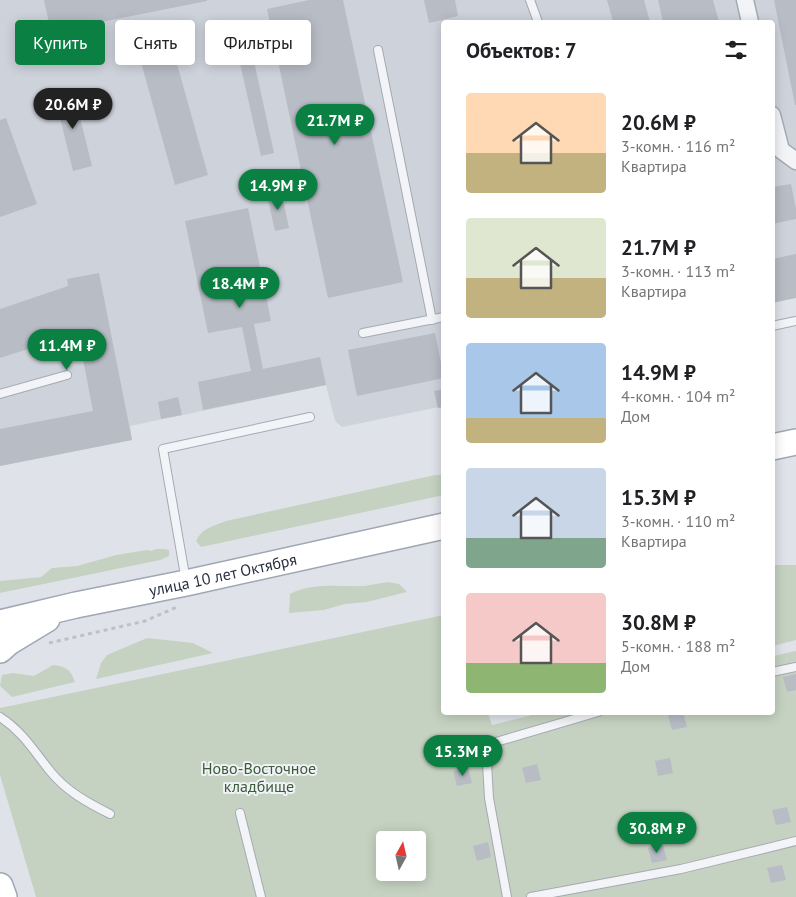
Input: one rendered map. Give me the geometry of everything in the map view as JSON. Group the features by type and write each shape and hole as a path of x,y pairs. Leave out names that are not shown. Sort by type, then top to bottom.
{"main road":[{"path":"775,446 796,442"},
{"name":"улица 10 лет Октября","path":"0,623 76,605 183,594 441,527"},
{"path":"0,650 31,628 76,605"},
{"path":"0,886 4,897"}],"street":[{"path":"745,0 750,20"},
{"path":"775,127 781,150 796,161"}],"lane":[{"path":"530,0 537,20"},
{"path":"378,50 432,320"},
{"path":"364,333 441,318"},
{"path":"775,325 796,321"},
{"path":"0,394 67,375"},
{"path":"183,594 163,449 310,418"},
{"path":"775,671 796,667"},
{"path":"508,897 488,798 487,763 496,742 588,715"},
{"path":"0,717 24,736 51,773 82,800 110,814"},
{"path":"240,813 261,897"},
{"path":"531,897 681,869 796,841"}],"path":[{"path":"40,645 145,620 183,594"}],"shaded area":[{"path":"0,0 796,0 796,296 775,301 775,20 441,20 441,407 342,427 335,421 326,385 130,426 132,440 0,466"}],"green space":[{"path":"441,475 441,496 201,547 196,541 202,533 226,521"},
{"path":"156,549 169,550 169,556 160,560 0,593 0,581 41,577 52,568 77,566 116,555"},
{"path":"775,565 796,565 796,640 775,645"},
{"path":"388,582 399,584 407,592 324,610 289,613 290,594 299,590 317,586 364,586"},
{"name":"Ново-Восточное кладбище","path":"441,616 441,715 489,715 492,725 532,715 775,715 775,656 796,651 796,897 36,897 0,775 0,708"},
{"path":"147,638 193,643 213,653 96,679 101,663 107,655"},
{"path":"53,665 67,669 72,674 75,682 12,697 0,686 2,675 13,673 34,676"}],"building":[{"path":"44,0 207,0 105,21 48,20"},
{"path":"309,0 343,0 403,282 328,298 279,65 311,65 311,20 269,20 267,9"},
{"path":"424,0 455,0 458,16 429,23"},
{"path":"607,0 644,0 649,20 612,20"},
{"path":"658,0 713,0 718,20 663,20"},
{"path":"774,0 796,0 796,105 795,105"},
{"path":"142,65 177,65 208,175 175,185"},
{"path":"240,65 255,65 274,153 261,156"},
{"path":"73,89 92,166 73,171 54,93"},
{"path":"6,118 37,204 0,217 0,120"},
{"path":"791,184 796,219 775,223 775,187"},
{"path":"281,191 289,228 275,231 267,195"},
{"path":"248,208 271,321 254,324 263,369 320,357 326,385 203,410 198,382 251,371 242,327 208,333 185,221"},
{"path":"796,254 796,298 775,302 775,258"},
{"path":"99,273 132,440 0,466 0,429 93,411 78,333 0,358 0,309 68,286 67,279"},
{"path":"435,333 441,363 441,379 357,396 348,350"},
{"path":"441,390 441,408 438,408 434,391"},
{"path":"178,397 182,415 161,419 158,402"},
{"path":"796,674 796,690 787,692 783,677"},
{"path":"668,715 684,715 687,727 672,730"},
{"path":"670,758 673,773 658,776 655,761"},
{"path":"537,764 541,780 526,783 522,768"},
{"path":"468,767 472,783 457,786 453,771"},
{"path":"787,807 791,822 776,825 772,810"},
{"path":"488,842 491,857 477,861 473,846"},
{"path":"663,845 667,860 652,863 648,848"},
{"path":"782,865 786,880 771,883 767,868"}]}
